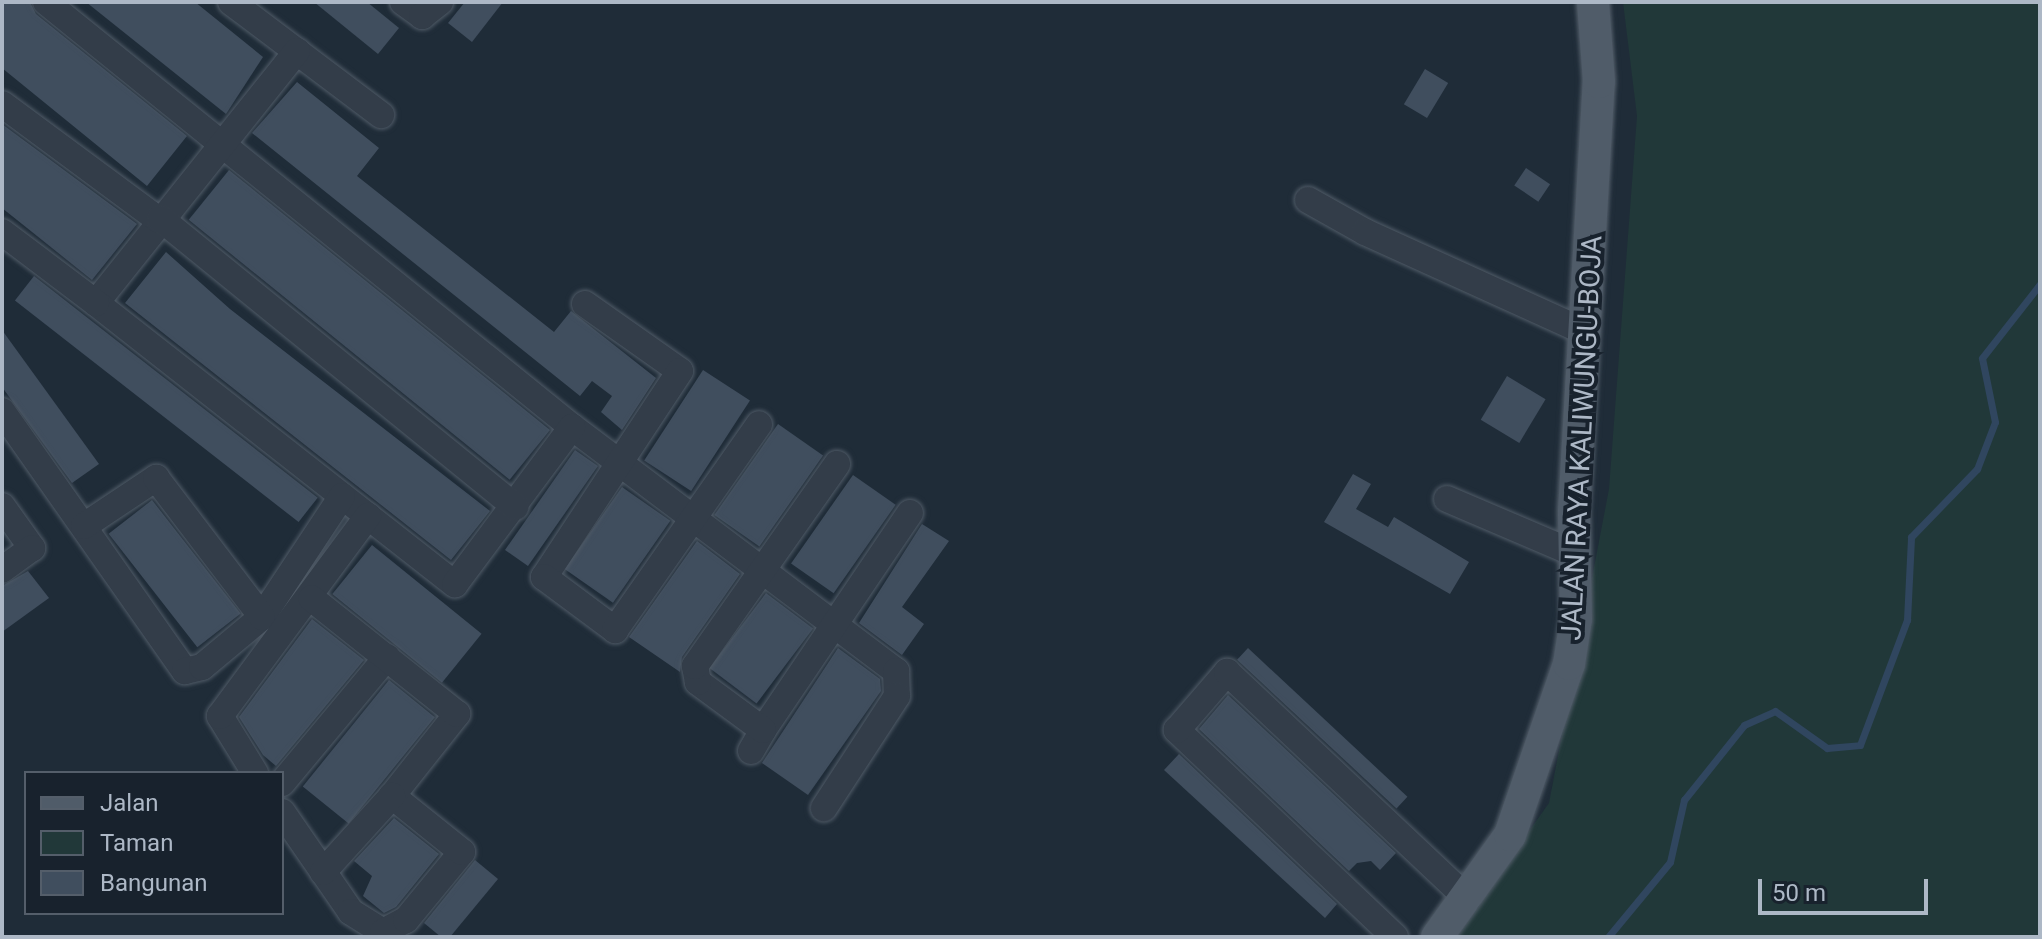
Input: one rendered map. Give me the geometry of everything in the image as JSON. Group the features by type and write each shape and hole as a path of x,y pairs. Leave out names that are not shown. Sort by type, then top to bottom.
{"main road":[{"name":"JALAN RAYA KALIWUNGU-BOJA","path":"1437,937 1468,899 1510,835 1550,729 1576,619 1574,511 1599,82 1593,2"}],"street":[{"path":"46,2 224,141 572,427 835,621 896,671 900,683 824,808"},
{"path":"231,2 381,115"},
{"path":"403,2 422,16 440,2"},
{"path":"96,303 297,51"},
{"path":"2,104 160,219 515,507"},
{"path":"1308,200 1365,232 1585,332"},
{"path":"2,232 455,584 572,427"},
{"path":"585,304 680,371 544,577 615,630 695,520 759,424"},
{"path":"2,411 185,671 202,667 262,617 342,496"},
{"path":"837,464 695,666 698,682 757,741 910,513"},
{"path":"84,526 156,478 262,617"},
{"path":"1447,499 1576,554"},
{"path":"2,506 32,548 2,570"},
{"path":"254,771 220,716 311,598 368,516"},
{"path":"311,598 457,714 392,796 323,872"},
{"path":"284,781 387,657"},
{"path":"1395,937 1177,730 1227,672 1468,899"},
{"path":"284,815 351,912 383,932 406,920 462,852 392,796"}],"green space":[{"path":"1623,2 2040,2 2040,937 1454,937 1549,803 1609,489 1637,116"}],"building":[{"path":"2,2 30,2 36,14 187,136 147,186 2,68"},
{"path":"86,2 195,2 263,57 226,114"},
{"path":"314,2 367,2 399,28 378,54"},
{"path":"465,2 503,2 472,42 448,23"},
{"path":"1425,69 1448,83 1427,118 1404,104"},
{"path":"297,82 379,148 357,176 554,332 571,311 656,378 622,430 601,412 612,396 592,381 580,396 252,133"},
{"path":"2,124 137,224 92,280 2,208"},
{"path":"1526,168 1550,184 1538,202 1514,185"},
{"path":"229,170 550,430 510,480 189,220"},
{"path":"166,252 230,309 490,511 451,560 125,303"},
{"path":"34,276 318,498 299,522 15,300"},
{"path":"2,330 99,464 72,483 2,387"},
{"path":"703,370 750,400 691,491 644,461"},
{"path":"1507,376 1546,399 1519,443 1481,420"},
{"path":"778,424 823,456 759,546 714,515"},
{"path":"575,450 598,466 528,566 505,550"},
{"path":"1353,474 1371,484 1356,509 1388,527 1394,517 1469,562 1450,594 1324,522"},
{"path":"853,475 896,505 834,593 791,563"},
{"path":"622,487 670,521 613,603 565,569"},
{"path":"152,500 241,613 197,647 109,534"},
{"path":"922,524 949,541 902,607 924,624 902,655 859,623"},
{"path":"697,541 740,574 682,657 680,672 629,637"},
{"path":"372,545 482,634 442,683 332,594"},
{"path":"28,571 49,598 2,632 2,586"},
{"path":"766,593 813,629 757,704 709,668"},
{"path":"312,619 364,660 276,766 263,755 239,717"},
{"path":"838,648 880,679 881,691 808,795 762,763"},
{"path":"1248,648 1407,797 1397,808 1237,660"},
{"path":"389,680 435,717 349,824 303,786"},
{"path":"1228,695 1396,853 1380,870 1371,861 1357,863 1349,871 1199,729"},
{"path":"1179,754 1337,904 1325,918 1164,770"},
{"path":"394,818 439,854 396,907 384,913 363,896 372,876 354,861"},
{"path":"475,860 498,879 450,937 441,937 424,923"}],"waterway":[{"path":"1608,937 1670,862 1684,800 1744,725 1775,711 1827,748 1860,745 1907,620 1911,537 1977,469 1995,422 1982,358 2040,284"}]}
